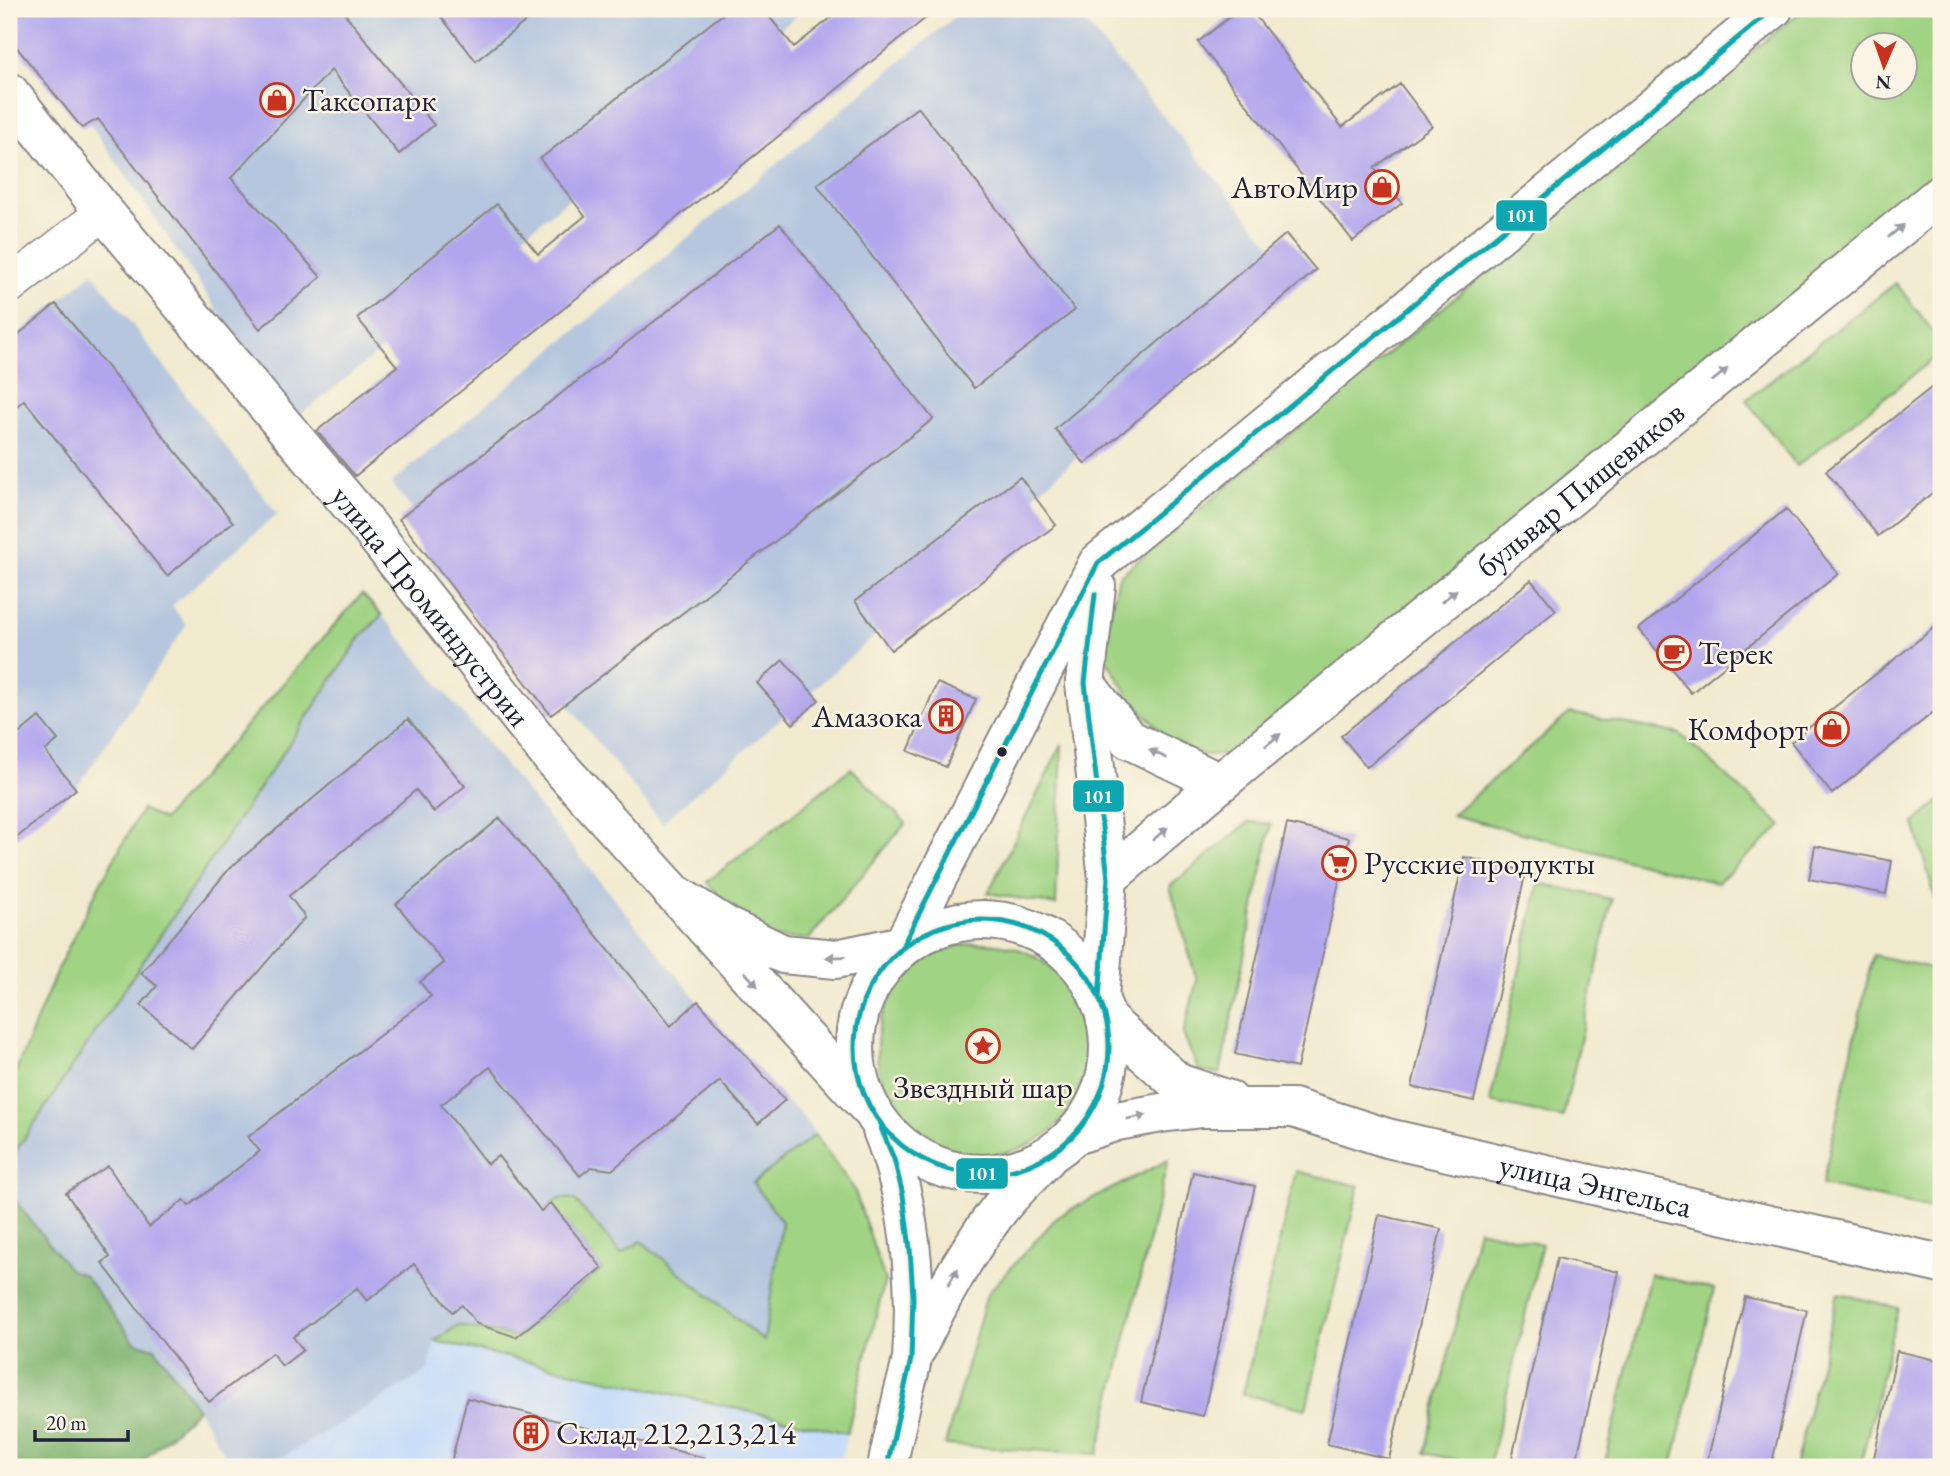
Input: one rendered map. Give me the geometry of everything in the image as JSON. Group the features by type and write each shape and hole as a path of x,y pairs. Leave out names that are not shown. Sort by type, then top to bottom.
{"main road":[{"path":"887,1467 911,1359 913,1296 903,1195 894,1160 859,1077 857,1045 862,1011 875,978 903,945 1098,563 1773,9"},
{"name":"улица Проминдустрии","path":"9,92 104,212 364,521 562,770 875,1117"},
{"name":"бульвар Пищевиков","path":"1108,878 1220,783 1941,194"},
{"path":"911,1359 964,1258 996,1214 1091,1111 1104,1082 1109,1051 1102,1009 1108,878 1085,683 1098,563"},
{"path":"1085,683 1128,739 1220,783"},
{"path":"672,892 729,928 783,954 835,959 903,945 937,926 975,919 1014,923 1049,939 1079,964 1102,1009"},
{"name":"улица Энгельса","path":"1102,1009 1178,1083 1251,1107"},
{"name":"улица Энгельса","path":"1062,1145 1117,1121 1161,1112 1202,1108 1293,1108 1387,1138 1941,1264"},
{"path":"875,1117 909,1153 943,1169 980,1174 1018,1170 1062,1145"}],"street":[{"path":"9,286 104,212"}],"shaded area":[{"path":"12,9 805,9 293,421"},
{"path":"964,9 1074,9 1291,269 662,823 391,483"},
{"path":"93,273 277,514 172,606 186,625 76,789 9,844 9,342"},
{"path":"382,615 698,1001 785,1100 800,1113 854,1189 885,1280 847,1433 435,1341 428,1371 266,1467 233,1467 198,1409 155,1348 135,1342 84,1275 70,1271 9,1193 9,1161 360,638"},
{"path":"435,1341 847,1433 839,1467 266,1467 428,1371"},
{"path":"224,1453 233,1467 205,1467"}],"green space":[{"path":"1804,9 1941,9 1941,176 1233,754 1204,755 1174,746 1130,697 1102,653 1119,576"},
{"path":"1896,283 1941,342 1941,353 1797,466 1746,400"},
{"path":"362,594 382,615 360,638 9,1161 9,1088 57,970 142,809 163,820"},
{"path":"1570,713 1680,734 1782,826 1717,883 1452,815"},
{"path":"1062,744 1056,905 988,893"},
{"path":"851,768 906,823 809,939 754,937 707,882"},
{"path":"1941,800 1941,919 1914,823"},
{"path":"1249,822 1271,824 1220,1074 1199,1071 1183,1034 1197,981 1170,886"},
{"path":"1539,883 1612,899 1563,1118 1490,1102"},
{"path":"983,943 1004,945 1023,951 1058,974 1081,1009 1087,1028 1087,1070 1081,1089 1058,1124 1023,1147 1004,1153 983,1155 962,1153 943,1147 908,1124 885,1089 879,1070 877,1049 879,1028 885,1009 908,974 943,951 962,945"},
{"path":"1873,955 1941,970 1941,1193 1937,1210 1822,1185"},
{"path":"815,1135 854,1189 885,1280 847,1433 435,1341 458,1325 516,1337 602,1269 551,1203 566,1198 575,1200 621,1254 641,1241 764,1341 782,1222 753,1183"},
{"path":"1168,1160 1098,1454 945,1445 987,1294 1058,1216"},
{"path":"1296,1171 1359,1186 1306,1409 1243,1394"},
{"path":"9,1193 70,1270 84,1275 135,1342 155,1348 198,1409 136,1467 9,1467"},
{"path":"1478,1229 1542,1244 1489,1467 1425,1453"},
{"path":"1650,1274 1714,1289 1672,1467 1604,1467"},
{"path":"1838,1293 1898,1308 1860,1467 1795,1467"}],"building":[{"path":"9,9 341,9 434,125 399,154 331,70 231,178 321,277 260,329 98,119 82,128 9,38"},
{"path":"435,9 541,9 476,61"},
{"path":"729,9 763,9 794,47 842,9 937,9 355,476 317,431 397,366 357,318 497,204 538,254 585,216 540,159"},
{"path":"1240,9 1250,9 1342,127 1400,84 1432,126 1374,168 1402,203 1353,241 1198,42"},
{"path":"918,107 1075,310 974,388 817,185"},
{"path":"780,224 933,419 551,715 399,519"},
{"path":"1286,234 1316,270 1085,464 1055,429"},
{"path":"56,304 233,522 167,576 24,400 9,413 9,342"},
{"path":"1941,380 1941,486 1878,536 1826,471"},
{"path":"1020,477 1056,525 891,650 855,601"},
{"path":"1786,509 1838,574 1691,693 1639,629"},
{"path":"1531,580 1556,610 1367,767 1341,736"},
{"path":"1941,622 1941,706 1832,794 1791,742"},
{"path":"783,660 819,700 793,724 757,683"},
{"name":"Амазока","path":"937,683 976,699 946,767 908,751"},
{"path":"39,717 58,740 45,751 76,789 9,844 9,742"},
{"path":"408,719 465,786 434,812 416,790 289,896 305,917 192,1049 141,1005 157,986 141,973 230,868"},
{"path":"500,818 671,1026 698,1001 785,1100 758,1124 720,1081 612,1170 591,1167 580,1176 490,1067 441,1105 487,1164 498,1156 541,1211 551,1203 602,1268 516,1337 477,1324 462,1305 452,1312 414,1264 367,1301 357,1288 293,1337 303,1350 282,1366 272,1353 209,1402 102,1263 110,1257 66,1193 108,1166 149,1227 184,1200 189,1206 260,1151 248,1137 431,996 420,982 444,963 396,904"},
{"path":"1287,824 1349,838 1297,1068 1235,1054"},
{"path":"1815,846 1892,861 1886,894 1809,879"},
{"path":"1464,857 1526,871 1474,1101 1412,1087"},
{"path":"1193,1172 1255,1186 1203,1416 1141,1402"},
{"path":"1379,1215 1441,1229 1389,1459 1327,1444"},
{"path":"1557,1258 1619,1272 1575,1467 1510,1467"},
{"path":"1745,1297 1807,1310 1771,1467 1706,1467"},
{"path":"1897,1351 1941,1361 1941,1453 1938,1467 1872,1467"},
{"name":"Склад 212,213,214","path":"467,1398 705,1458 704,1467 450,1467"}],"transit line":[{"name":"101","path":"903,945 1098,563 1773,9"},
{"name":"101","path":"1095,594 1085,683 1108,878 1099,998"},
{"name":"101","path":"982,920 1019,926 1042,935 1062,949 1080,967 1094,987 1103,1010 1109,1047 1103,1084 1094,1107 1080,1127 1062,1145 1042,1159 1019,1168 982,1174 945,1168 922,1159 902,1145 884,1127 870,1107 861,1084 855,1047 861,1010 870,987 884,967 902,949 922,935 945,926 982,920"},
{"name":"101","path":"881,1128 894,1159 903,1195 913,1296 911,1359 887,1467"}],"place":[{"name":"Таксопарк","path":"277,100"},
{"name":"АвтоМир","path":"1382,187"},
{"name":"Терек","path":"1674,653"},
{"name":"Амазока","path":"946,716"},
{"name":"Комфорт","path":"1832,729"},
{"name":"Русские продукты","path":"1339,863"},
{"name":"Звездный шар","path":"983,1046"},
{"name":"Склад 212,213,214","path":"531,1433"}]}
